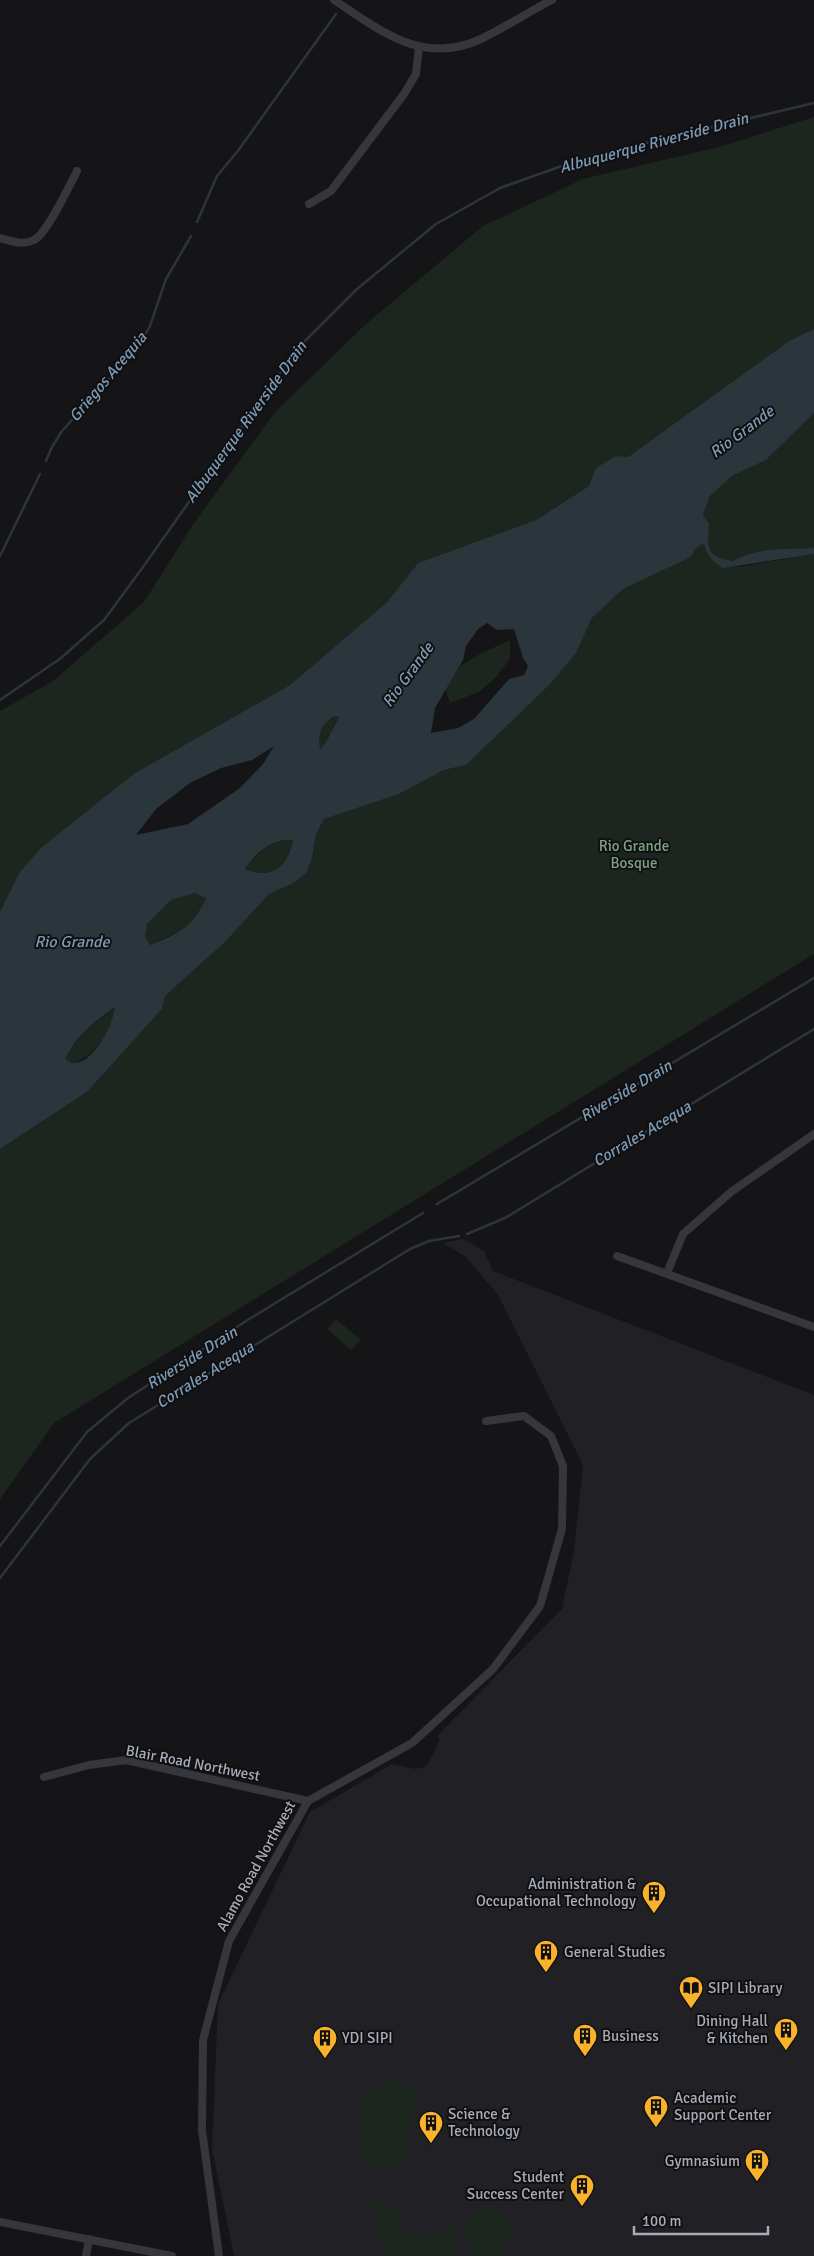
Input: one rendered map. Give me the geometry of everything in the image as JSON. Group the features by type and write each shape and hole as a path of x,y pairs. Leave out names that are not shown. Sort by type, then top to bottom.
{"street":[{"path":"334,0 386,34 399,40 419,47 450,48 467,45 552,0"},
{"path":"309,204 331,190 404,94 416,74 419,47"},
{"path":"0,238 18,243 35,240 48,223 77,171"},
{"path":"666,1273 683,1234 731,1192 814,1134"},
{"path":"617,1256 814,1327"},
{"name":"Alamo Road Northwest","path":"218,2256 202,2130 203,2040 229,1940 308,1801 412,1743 493,1669 540,1606 562,1530 563,1466 551,1436 524,1416 486,1421"},
{"name":"Blair Road Northwest","path":"44,1778 89,1765 126,1760 308,1801"},
{"path":"0,2222 172,2256"},
{"path":"86,2256 89,2239"}],"shaded area":[{"path":"464,1239 484,1251 493,1271 814,1395 814,2256 234,2256 212,2149 218,2004 310,1812 392,1764 416,1769 427,1766 440,1740 437,1736 562,1609 574,1550 583,1465 498,1295 466,1257 443,1243"}],"green space":[{"path":"814,117 814,329 789,341 628,457 596,468 589,486 536,520 418,563 387,602 290,685 135,773 19,873 0,912 0,711 53,681 144,602 194,523 276,411 366,324 483,226 583,179 723,146"},
{"path":"814,413 814,548 762,551 733,561 718,558 710,552 707,541 709,536 703,515 710,496 732,476 766,460"},
{"name":"Rio Grande Bosque","path":"702,544 705,546 711,559 739,567 814,554 814,954 54,1423 0,1499 0,1149 87,1092 162,1009 165,996 226,941 269,894 294,883 307,872 312,858 316,834 324,819 399,794 444,770 466,765 576,653 592,618 623,589 691,557 695,549"},
{"path":"510,640 510,659 495,678 479,692 450,703 445,689 459,667 480,654"},
{"path":"334,716 339,716 326,742 320,749 319,739 321,730"},
{"path":"283,840 293,840 286,858 277,869 263,873 245,869 261,851"},
{"path":"195,893 206,897 201,908 190,923 177,932 150,945 144,937 147,924 171,900"},
{"path":"116,1007 106,1033 95,1049 81,1060 72,1063 65,1059 80,1036"},
{"path":"336,1319 361,1340 351,1350 327,1329"},
{"path":"387,2082 416,2085 411,2132 407,2132 403,2171 385,2167 375,2172 361,2162 358,2121 359,2101"},
{"path":"371,2201 391,2202 397,2217 406,2226 383,2223"},
{"path":"492,2207 507,2216 511,2222 513,2236 511,2243 499,2256 470,2256 466,2231 469,2217 481,2209"},
{"path":"381,2226 406,2229 429,2238 437,2236 449,2227 455,2231 459,2256 392,2256 377,2236 377,2230"}],"water":[{"name":"Rio Grande","path":"814,329 814,413 766,460 732,476 710,496 703,515 709,524 708,539 710,550 724,559 733,561 752,553 783,549 814,548 814,554 723,568 711,559 705,546 702,544 695,549 691,557 623,589 592,618 576,653 550,684 466,765 444,770 399,794 324,819 316,834 312,858 307,872 294,883 269,894 226,941 165,996 162,1009 87,1092 0,1149 0,912 19,873 41,848 135,773 290,685 387,602 418,563 536,520 589,486 596,468 616,456 628,457 789,341","holes":["487,623 497,630 514,629 523,658 528,666 524,675 509,679 474,719 458,728 431,733 435,708 463,660 466,646 478,629","334,716 339,717 326,742 320,749 320,734 326,723","274,746 263,764 240,788 188,824 136,835 156,809 190,783 221,768 252,760","283,840 293,840 287,858 277,869 263,873 245,869 261,851","195,893 206,898 196,916 184,928 150,945 145,937 147,924 171,900","115,1007 114,1014 104,1036 90,1056 83,1061 72,1063 65,1059 74,1044 100,1018"]}],"waterway":[{"name":"Griegos Acequia","path":"197,222 217,176 237,152 336,14"},
{"name":"Albuquerque Riverside Drain","path":"0,700 61,658 104,620 297,349 357,289 436,224 500,188 587,157 814,103"},
{"name":"Griegos Acequia","path":"46,461 62,431 138,347 150,326 166,279 191,236"},
{"name":"Griegos Acequia","path":"0,556 40,474"},
{"name":"Riverside Drain","path":"437,1204 814,978"},
{"name":"Corrales Acequa","path":"467,1234 505,1218 814,1029"},
{"name":"Riverside Drain","path":"0,1546 87,1432 128,1398 246,1321 423,1213"},
{"name":"Corrales Acequa","path":"0,1578 90,1459 129,1423 410,1249 429,1241 459,1236"}],"place":[{"name":"Administration & Occupational Technology","path":"654,1914"},
{"name":"General Studies","path":"546,1973"},
{"name":"SIPI Library","path":"691,2009"},
{"name":"Dining Hall & Kitchen","path":"786,2051"},
{"name":"Business","path":"585,2057"},
{"name":"YDI SIPI","path":"325,2059"},
{"name":"Academic Support Center","path":"656,2128"},
{"name":"Science & Technology","path":"431,2144"},
{"name":"Gymnasium","path":"757,2182"},
{"name":"Student Success Center","path":"582,2207"}]}
